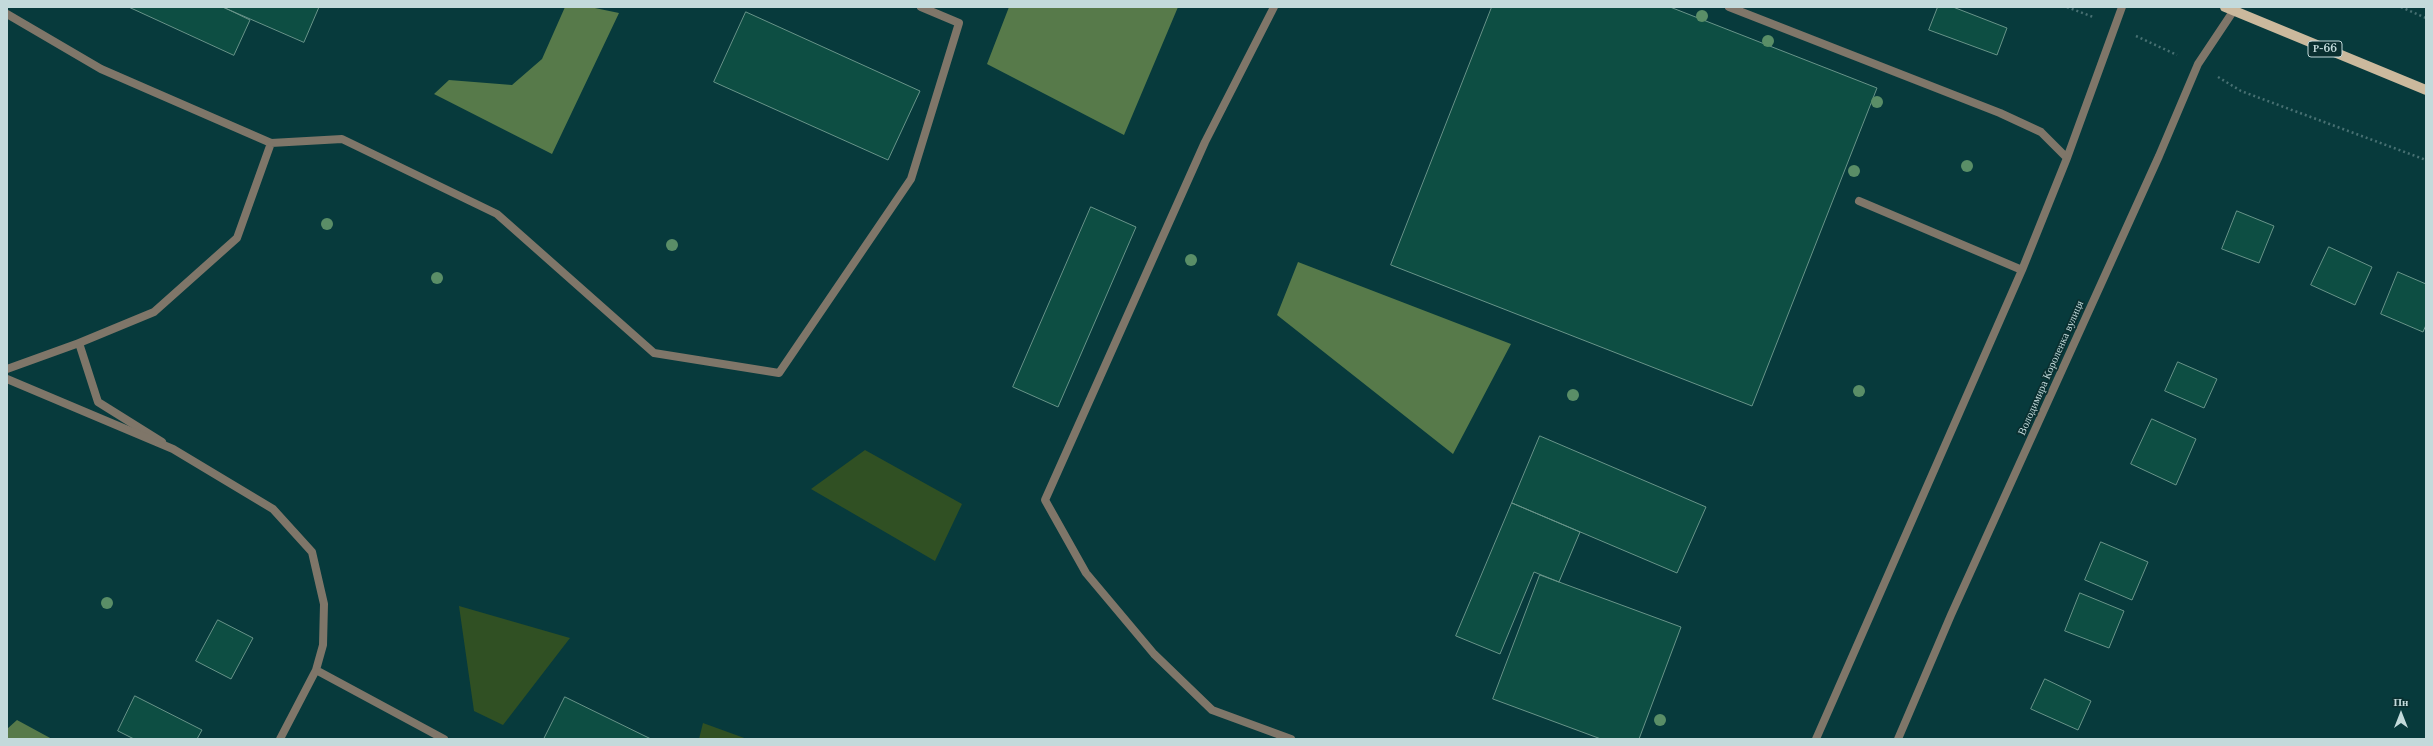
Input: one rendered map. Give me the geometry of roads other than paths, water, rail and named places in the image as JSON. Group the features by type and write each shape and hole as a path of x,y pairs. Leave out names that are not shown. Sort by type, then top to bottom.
{"main road":[{"name":"Р-66","path":"2232,8 2426,90"}],"street":[{"path":"7,14 101,69 271,142 342,139 496,214 654,353 779,373 910,179 959,23 921,7"},
{"path":"1274,7 1205,142 1045,500 1086,573 1154,654 1212,710 1291,739"},
{"path":"1729,7 2000,113 2041,132 2067,158"},
{"path":"1816,739 2022,270 2067,158 2122,7"},
{"name":"Володимира Короленка вулиця","path":"1898,739 1951,615 2159,156 2198,64 2232,8"},
{"path":"7,369 79,344 154,312 237,238 271,142"},
{"path":"1859,201 2022,270"},
{"path":"79,344 98,402 273,509 312,552 324,604 323,645 316,670 280,739"},
{"path":"7,379 173,449"},
{"path":"316,670 444,739"}]}
